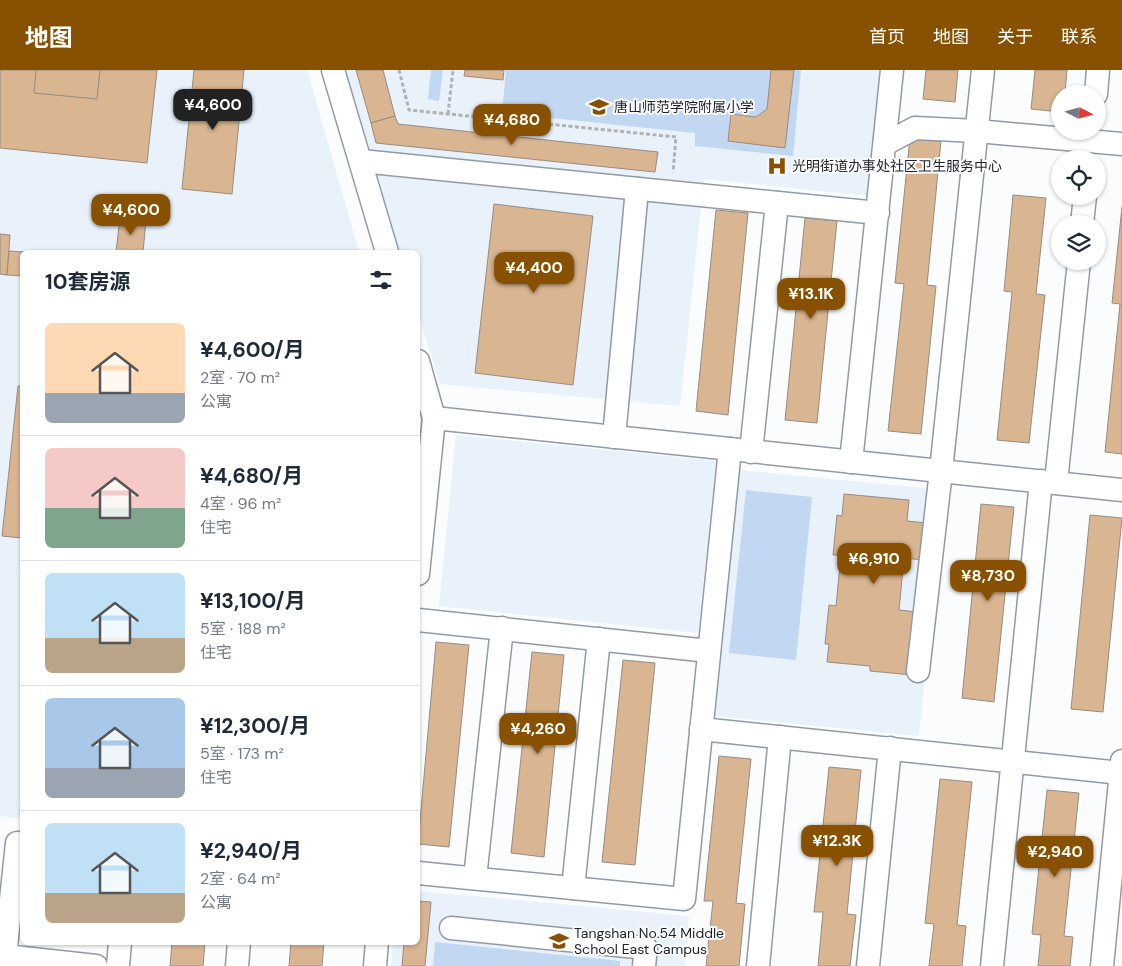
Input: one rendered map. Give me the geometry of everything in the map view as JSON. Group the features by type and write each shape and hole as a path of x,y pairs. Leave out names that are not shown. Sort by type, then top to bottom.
{"street":[{"path":"333,70 386,250"},
{"path":"851,462 892,70"},
{"path":"918,670 983,70"},
{"path":"1097,85 1098,70"},
{"path":"884,144 915,128 976,131 1091,144 1122,144"},
{"path":"361,162 878,213"},
{"path":"614,437 637,189"},
{"path":"420,873 684,899 710,651 777,203"},
{"path":"992,966 1012,762 1077,270"},
{"path":"420,368 434,418 423,476 420,535"},
{"path":"434,418 1122,490"},
{"path":"420,620 710,651"},
{"path":"475,878 502,628"},
{"path":"573,888 599,639"},
{"path":"701,729 1012,762 1121,767 1102,966"},
{"path":"758,966 780,737"},
{"path":"868,966 890,748"},
{"path":"17,843 5,961 96,966"},
{"path":"451,928 646,948 644,966"},
{"path":"118,966 120,945"},
{"path":"237,966 239,945"},
{"path":"375,966 378,945"}],"path":[{"path":"399,70 409,110 676,137 671,192"},
{"path":"448,114 453,70"}],"shaded area":[{"path":"0,70 307,70 358,250 20,250 20,819 0,816"},
{"path":"344,70 882,70 868,196 704,179 680,406 440,384 420,319 420,250 398,250 365,145"},
{"path":"431,70 443,70 439,101 428,99"},
{"path":"506,70 801,70 793,156 695,146 695,133 502,113"},
{"path":"456,435 716,461 698,633 439,606"},
{"path":"740,470 943,490 919,736 715,716"},
{"path":"746,490 812,497 796,660 729,653"},
{"name":"Tangshan No.54 Middle School East Campus","path":"420,891 689,916 685,966 391,966 393,945 420,945"},
{"path":"435,942 620,961 620,966 433,966"}],"building":[{"path":"0,70 157,70 147,163 0,148"},
{"path":"36,70 100,70 97,99 34,93"},
{"path":"194,70 244,70 232,194 182,189"},
{"path":"356,70 383,70 395,116 371,123"},
{"path":"465,70 504,70 503,80 464,76"},
{"path":"771,70 794,70 785,148 728,141 731,114 756,117 767,109"},
{"path":"926,70 958,70 955,102 923,99"},
{"path":"1035,70 1067,70 1066,85 1051,85 1051,111 1031,109"},
{"path":"395,116 398,124 658,152 655,172 376,143 371,123"},
{"path":"910,138 941,141 927,285 936,286 921,434 888,431 904,284 895,283"},
{"path":"1013,195 1046,198 1036,294 1045,295 1029,443 997,440 1012,292 1004,291"},
{"path":"494,204 593,216 573,385 475,373"},
{"path":"1122,207 1122,454 1105,452 1120,304 1112,303"},
{"path":"716,210 748,213 728,415 696,411"},
{"path":"120,218 146,220 143,250 116,250"},
{"path":"805,218 837,221 817,423 785,420"},
{"path":"0,234 10,235 7,275 0,274"},
{"path":"9,251 20,252 20,276 7,275"},
{"path":"18,386 20,386 20,538 2,536"},
{"path":"844,494 909,500 907,521 927,523 923,560 904,558 899,610 918,612 912,675 870,671 870,666 827,662 829,644 825,644 829,605 836,606 841,555 833,555 837,515 842,516"},
{"path":"981,504 1014,507 994,702 962,698"},
{"path":"1090,515 1122,518 1103,712 1071,709"},
{"path":"436,642 469,645 449,847 420,844 420,822"},
{"path":"532,652 564,655 544,857 511,853"},
{"path":"623,660 655,663 635,865 602,862"},
{"path":"719,756 751,759 736,903 745,904 739,966 706,966 713,901 704,901"},
{"path":"829,767 861,770 847,914 856,915 850,966 818,966 823,912 814,912"},
{"path":"940,779 972,782 957,925 966,926 962,966 929,966 934,924 925,923"},
{"path":"1047,790 1079,793 1064,936 1073,937 1070,966 1038,966 1041,935 1032,934"},
{"path":"420,901 431,902 425,966 402,966 404,945 420,945"},
{"path":"172,945 205,945 203,966 170,966"},
{"path":"291,945 324,945 322,966 289,966"}],"place":[{"name":"唐山师范学院附属小学","path":"599,107"},
{"name":"光明街道办事处社区卫生服务中心","path":"777,166"},
{"name":"Tangshan No.54 Middle School East Campus","path":"559,941"}]}
